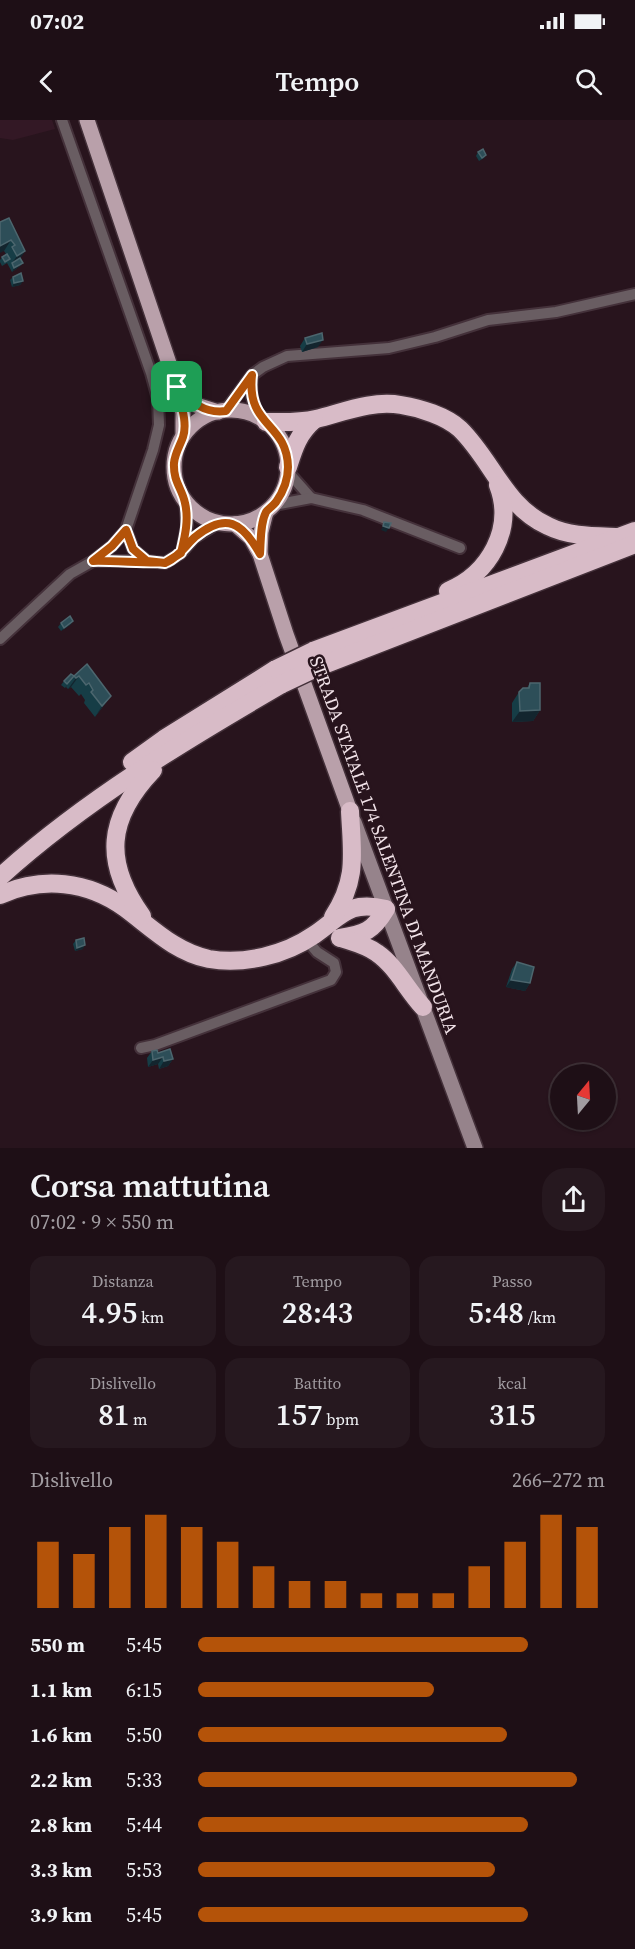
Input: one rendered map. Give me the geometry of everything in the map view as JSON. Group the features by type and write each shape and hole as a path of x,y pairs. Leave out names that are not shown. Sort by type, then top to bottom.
{"highway":[{"path":"264,421 314,420 374,404 401,404 435,415 458,428 490,467 512,499 547,526 572,534 630,537"},
{"path":"288,470 296,441 303,429 314,420"},
{"path":"390,623 421,603 462,585 483,567 498,546 503,523 502,498 490,467"},
{"path":"0,861 77,800 164,740 279,677 390,623 630,537"},
{"path":"316,659 630,537"},
{"path":"0,877 86,808 279,677"},
{"path":"150,928 132,902 118,872 115,847 119,821 124,808 147,776 171,750"},
{"path":"330,921 344,900 353,867 350,811"},
{"path":"0,896 33,884 72,885 104,894 173,946 191,955 235,962 286,949 309,938 342,913 362,905 386,909 369,931 340,938 309,938"},
{"path":"340,938 376,952 392,967 423,1007"}],"main road":[{"path":"87,120 177,387 183,413 183,435"},
{"path":"177,387 195,405 222,411 240,411 264,421 274,430 284,447 288,470 283,489 270,508 252,520 235,524 218,523 194,511 178,489 174,475 174,461 183,435 198,421 222,411"},
{"name":"STRADA STATALE 174 SALENTINA DI MANDURIA","path":"260,554 261,532 270,508"},
{"name":"STRADA STATALE 174 SALENTINA DI MANDURIA","path":"235,524 251,538 260,554 289,645 475,1148"}],"street":[{"path":"0,639 70,574 93,561 112,546 126,530 159,425 158,399 152,374 62,120"},
{"path":"222,411 262,366 287,356 389,348 435,337 488,320 556,312 635,294"},
{"path":"252,375 250,389 253,405 264,421"},
{"path":"288,470 311,498"},
{"path":"270,508 311,498 363,510 460,548"},
{"path":"181,553 187,525 185,501"},
{"path":"93,561 165,563 181,553 194,538 218,523"},
{"path":"126,530 133,549 147,561"},
{"path":"141,1048 155,1045 332,980 336,972 334,963 317,952 309,938"}],"shaded area":[{"path":"0,120 52,120 55,129 13,140 0,138"}],"building":[{"path":"483,149 486,155 482,158 478,152"},
{"path":"9,218 25,251 17,256 12,247 15,245 11,240 0,246 0,222"},
{"path":"7,254 10,259 5,262 2,257"},
{"path":"20,258 23,263 14,268 12,263"},
{"path":"21,273 23,281 14,283 13,277"},
{"path":"322,333 323,340 307,344 305,338"},
{"path":"384,522 391,523 389,528 383,526"},
{"path":"70,616 73,621 64,628 61,623"},
{"path":"87,664 111,696 102,706 91,692 93,690 89,683 86,685 79,676 76,678 74,676"},
{"path":"71,674 74,676 67,684 64,681"},
{"path":"530,683 540,683 540,710 520,711 519,692 523,688 529,688"},
{"path":"84,938 85,945 77,948 76,940"},
{"path":"517,962 534,967 530,983 511,980"},
{"path":"170,1049 173,1059 164,1061 163,1057 153,1060 152,1051 157,1050 158,1053"}],"route":[{"path":"177,387 183,413 183,435 174,461 174,475 185,501 187,525 181,553 165,563 147,561 133,549 126,530 112,546 93,561 165,563 181,553 194,538 218,523 235,524 251,538 260,554 261,532 266,512 281,495 286,484 288,467 280,438 261,419 253,405 250,389 252,375 226,411 218,412 195,405 177,387"}]}
